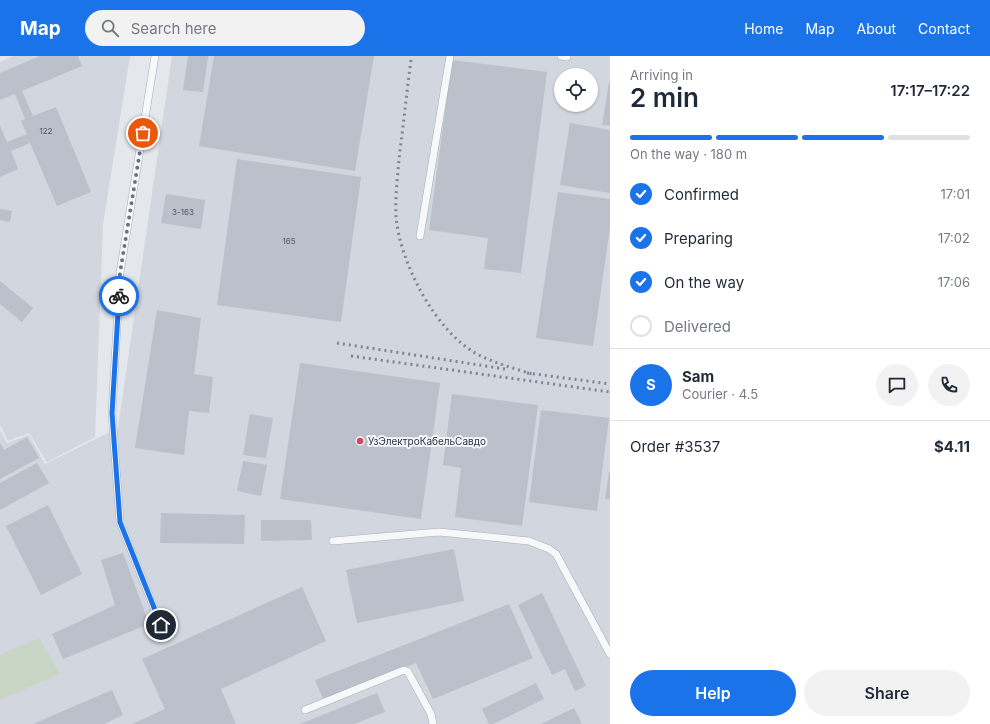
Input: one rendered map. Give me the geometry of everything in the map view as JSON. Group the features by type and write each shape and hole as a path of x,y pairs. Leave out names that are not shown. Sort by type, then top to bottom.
{"lane":[{"path":"155,56 120,273 112,413 120,522 161,625"},
{"path":"420,236 450,56"},
{"path":"333,541 439,532 529,541 549,548 556,554 610,654"},
{"path":"305,710 404,670 408,672 431,714 433,724"}],"shaded area":[{"path":"14,56 130,56 103,224 95,437 47,462 29,433 8,441 0,425 0,62"},
{"path":"172,56 610,56 610,724 0,724 0,430 7,443 29,435 45,464 118,428"}],"green space":[{"path":"39,638 60,674 0,700 0,655"}],"building":[{"path":"40,56 78,56 82,66 22,91 33,116 56,107 91,192 57,206 30,143 11,151 18,169 0,177 0,126 7,142 27,134 21,121 25,119 15,94 0,100 0,73"},
{"path":"188,56 208,56 203,92 183,90"},
{"path":"214,56 374,56 355,171 199,146"},
{"path":"452,60 547,72 521,273 484,269 488,238 429,230"},
{"path":"610,82 610,126 602,125"},
{"path":"570,123 610,130 610,193 560,185"},
{"path":"237,159 361,177 341,322 217,305"},
{"path":"558,192 610,199 610,227 593,346 536,338"},
{"path":"166,194 205,200 201,229 161,223"},
{"path":"0,209 12,211 10,222 0,220"},
{"path":"0,281 33,308 22,322 0,304"},
{"path":"157,310 201,318 194,374 213,377 209,413 189,411 184,455 135,448"},
{"name":"УзЭлектроКабельСавдо","path":"300,363 440,383 421,519 280,499"},
{"path":"452,394 538,405 522,526 455,517 461,468 443,465"},
{"path":"541,410 609,418 597,511 529,502"},
{"path":"250,414 273,418 266,458 243,455"},
{"path":"27,437 39,458 0,479 0,443 4,450"},
{"path":"243,461 267,465 261,496 237,491"},
{"path":"37,463 49,483 0,510 0,483"},
{"path":"609,472 610,499 605,499"},
{"path":"48,505 82,574 41,595 6,526"},
{"path":"161,513 245,515 244,544 160,543"},
{"path":"261,520 311,520 312,540 261,541"},
{"path":"454,549 464,601 357,623 346,570"},
{"path":"123,553 149,624 63,659 52,634 115,605 101,560"},
{"path":"302,587 326,641 221,689 236,724 132,724 165,709 142,659"},
{"path":"542,593 586,686 575,691 565,669 552,675 518,605"},
{"path":"509,604 533,658 433,699 416,663 323,699 315,680"},
{"path":"536,683 544,699 493,724 489,724 482,709"},
{"path":"112,690 123,715 104,724 33,724"},
{"path":"377,693 385,712 354,724 300,724"},
{"path":"574,708 582,724 541,724"}],"railway":[{"path":"411,60 400,150 396,200 396,217 399,235 405,255 413,275 434,313 462,344 477,354 490,360 532,374"},
{"path":"337,343 505,369"},
{"path":"351,356 610,392"},
{"path":"527,373 610,384"}],"way so far":[{"path":"119,296 120,273 143,133"}],"place":[{"name":"УзЭлектроКабельСавдо","path":"360,441"}],"route":[{"path":"119,296 112,413 120,522 161,625"}]}
